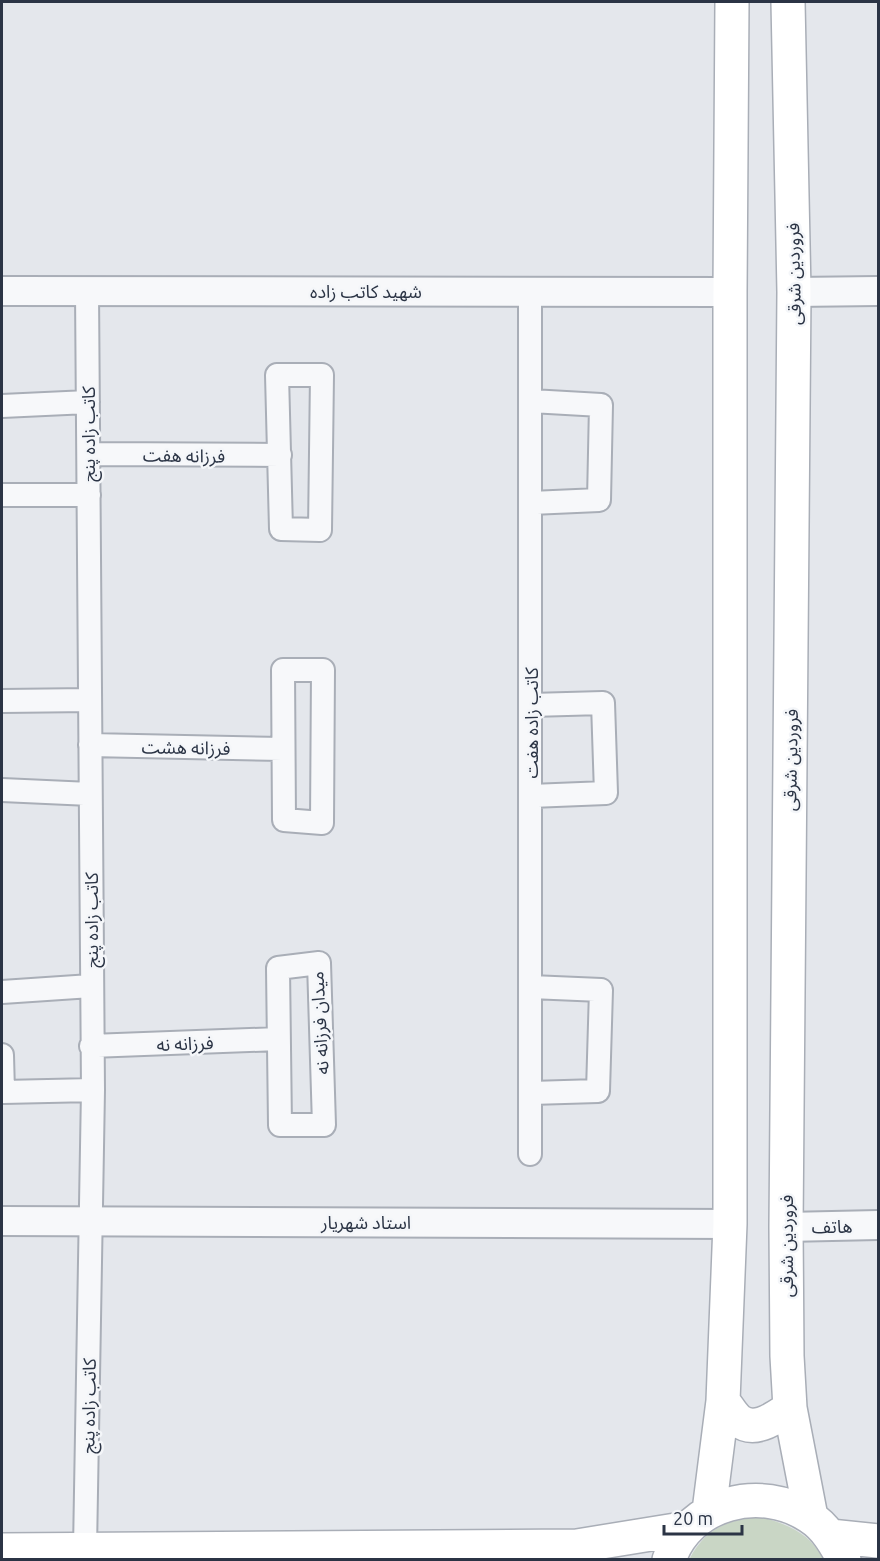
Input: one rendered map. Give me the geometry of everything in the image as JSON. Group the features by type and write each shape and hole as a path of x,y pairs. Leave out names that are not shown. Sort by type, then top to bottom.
{"main road":[{"path":"669,1560 672,1550 699,1520 723,1401 730,1224 732,2"},
{"name":"فروردین شرقی","path":"788,2 794,292 786,1227 787,1356 790,1408 828,1538"},
{"path":"723,1401 738,1421 751,1425 768,1422 790,1408"},
{"path":"2,1550 583,1553 699,1520 734,1502 761,1499 787,1504 828,1538 879,1541"}],"street":[{"name":"شهید کاتب زاده","path":"2,291 730,292"},
{"name":"کاتب زاده پنج","path":"85,1549 93,1090 87,291"},
{"path":"794,292 879,291"},
{"name":"کاتب زاده هفت","path":"530,292 531,1154"},
{"path":"276,375 322,375 320,530 280,529 280,455 276,375"},
{"path":"531,401 601,405 599,500 531,503"},
{"path":"2,406 88,402"},
{"name":"فرزانه هفت","path":"89,454 280,455"},
{"path":"2,495 89,495"},
{"path":"283,670 323,670 322,823 284,820 282,749 283,670"},
{"path":"2,701 90,700"},
{"path":"531,705 603,703 606,793 531,796"},
{"name":"فرزانه هشت","path":"90,744 282,749"},
{"path":"2,790 90,794"},
{"name":"میدان فرزانه نه","path":"319,963 324,1125 280,1125 278,1039 278,968 319,963"},
{"path":"2,992 91,986"},
{"path":"531,987 601,990 598,1090 531,1093"},
{"name":"فرزانه نه","path":"91,1046 278,1039"},
{"path":"2,1055 3,1092 93,1090"},
{"name":"استاد شهریار","path":"2,1221 730,1224"},
{"name":"هاتف","path":"786,1227 879,1225"}],"green space":[{"path":"761,1517 780,1523 805,1536 823,1559 689,1560 702,1540 718,1528 738,1520"}]}
